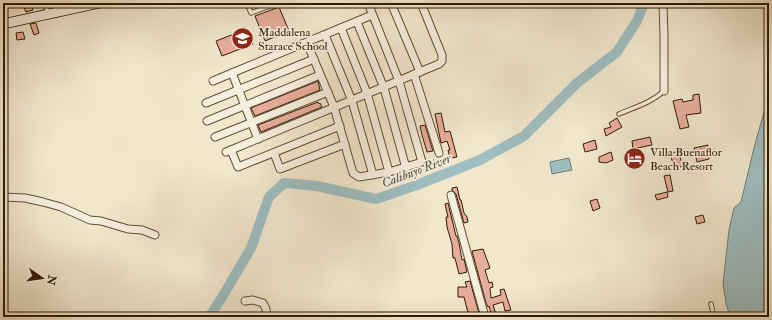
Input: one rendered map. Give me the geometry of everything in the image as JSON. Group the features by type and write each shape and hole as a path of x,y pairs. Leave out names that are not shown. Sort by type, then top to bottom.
{"street":[{"path":"3,24 99,3"},
{"path":"307,43 334,107 353,173 359,177 373,175 406,168 425,161 399,81 368,3"},
{"path":"391,3 417,73 439,153"},
{"path":"340,126 238,167 229,151 440,64 442,61 442,54 421,3"},
{"path":"663,3 664,91"},
{"path":"213,81 372,15"},
{"path":"357,22 384,88 406,168"},
{"path":"341,28 367,93 389,172"},
{"path":"325,35 352,101 373,175"},
{"path":"206,103 314,59"},
{"path":"232,73 258,139"},
{"path":"207,120 320,75"},
{"path":"215,137 328,92"},
{"path":"274,153 280,169 345,144"},
{"path":"451,196 485,317"},
{"path":"3,197 25,198 43,202 61,207 90,220 101,221 128,229 142,230 156,235"},
{"path":"245,301 253,300 262,303 266,310 267,317"}],"lane":[{"path":"47,3 47,14"},
{"path":"247,3 251,13 277,3"},
{"path":"619,114 657,98 664,91"},
{"path":"711,304 714,317"}],"water":[{"path":"769,94 769,317 730,317 723,284 729,230 734,208 741,202"},
{"path":"569,158 572,170 552,174 550,162"}],"building":[{"path":"22,3 31,3 33,10 26,12"},
{"path":"279,7 289,31 265,41 255,16"},
{"path":"36,23 39,33 34,35 30,24"},
{"path":"247,29 253,44 222,56 216,41"},
{"path":"23,32 25,39 17,40 16,33"},
{"path":"318,81 320,90 255,116 251,108"},
{"path":"699,94 701,113 686,115 689,127 680,129 673,101 682,99 683,102 693,100 693,95"},
{"path":"318,102 322,107 261,132 258,125"},
{"path":"441,113 445,132 450,131 457,157 450,158 448,150 450,150 447,141 441,143 435,114"},
{"path":"617,118 622,127 606,136 604,129 611,127 609,123"},
{"path":"425,125 433,151 427,152 420,126"},
{"path":"650,137 652,145 633,149 632,141"},
{"path":"595,140 597,149 585,152 583,144"},
{"path":"708,145 709,159 697,162 694,148"},
{"path":"678,151 683,166 675,169 670,154"},
{"path":"611,152 613,160 606,163 599,162 599,157"},
{"path":"670,175 673,191 668,192 664,176"},
{"path":"457,187 468,222 464,223 456,194 452,190 452,188"},
{"path":"667,192 668,197 657,200 655,195"},
{"path":"597,199 600,208 593,211 590,201"},
{"path":"448,203 462,260 464,259 467,272 459,274 455,258 453,258 452,244 447,227 446,217 448,217 445,204"},
{"path":"703,215 705,222 697,224 695,217"},
{"path":"483,249 490,268 485,270 489,283 492,282 493,287 490,288 491,298 501,295 500,290 504,289 511,310 505,311 503,302 493,305 497,317 492,317 489,306 488,307 486,303 472,251"},
{"path":"470,281 480,317 469,317 464,297 458,297 458,287 467,287 465,282"}],"waterway":[{"name":"Calibuyo River","path":"209,317 251,248 269,197 284,183 317,186 376,199 417,185 480,160 524,136 577,83 617,52 637,21 644,3"}],"place":[{"name":"Maddalena Starace School","path":"243,39"},
{"name":"Villa Buenaflor Beach Resort","path":"635,159"}]}
